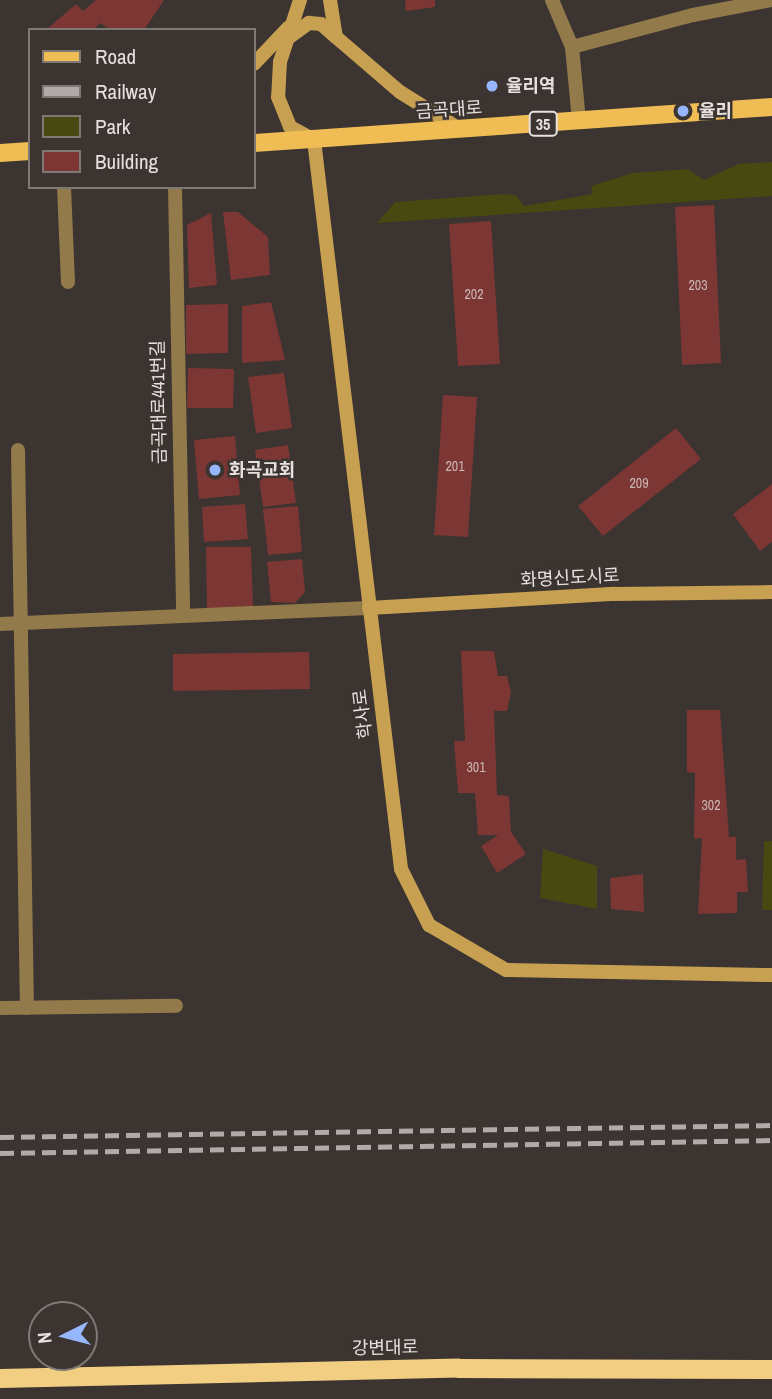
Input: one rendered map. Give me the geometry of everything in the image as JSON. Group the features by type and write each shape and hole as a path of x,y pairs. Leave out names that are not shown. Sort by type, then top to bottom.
{"highway":[{"name":"강변대로","path":"0,1378 458,1368 772,1370"}],"main road":[{"path":"300,0 287,34 278,80 280,110 290,127 313,140"},
{"path":"330,0 336,37"},
{"path":"256,62 287,34 309,23 321,24 400,92 462,130"},
{"name":"금곡대로","path":"256,143 772,107"},
{"name":"학사로","path":"313,140 401,869 429,925 506,970 772,975"},
{"path":"0,153 28,151"},
{"name":"화명신도시로","path":"369,608 615,594 772,592"}],"street":[{"path":"552,0 572,47 579,121"},
{"path":"572,47 693,15 772,0"},
{"path":"64,189 68,282"},
{"name":"금곡대로441번길","path":"175,189 183,616"},
{"path":"18,450 27,1008"},
{"path":"0,624 369,608"},
{"path":"0,1008 176,1006"}],"green space":[{"path":"772,162 772,196 377,223 395,202 504,194 517,196 524,206 593,194 591,186 633,173 688,169 704,180 739,164"},
{"path":"764,841 772,841 772,910 762,910"},
{"path":"543,849 597,866 597,909 540,898"}],"building":[{"path":"96,0 164,0 145,28 108,28 100,23 95,28 48,28 76,4 83,11"},
{"path":"405,0 435,0 435,7 406,11"},
{"path":"714,205 721,363 682,365 675,207"},
{"path":"223,212 238,212 268,237 270,275 231,280"},
{"path":"211,213 217,285 189,288 187,225"},
{"path":"491,221 500,364 458,366 449,224"},
{"path":"271,302 285,360 242,363 242,306"},
{"path":"228,304 228,353 186,354 186,305"},
{"path":"188,368 234,369 233,408 187,408"},
{"path":"284,373 292,428 256,433 248,377"},
{"path":"443,395 477,397 468,537 434,535"},
{"path":"676,428 701,459 603,536 578,506"},
{"path":"235,436 240,495 199,499 194,440"},
{"path":"288,445 296,503 263,507 255,450"},
{"path":"772,484 772,542 760,551 733,514"},
{"path":"245,504 248,539 204,542 202,507"},
{"path":"298,506 302,552 268,555 263,509"},
{"path":"206,547 251,547 253,608 207,609"},
{"path":"302,559 305,592 295,603 271,602 267,562"},
{"path":"461,651 494,651 498,676 507,676 511,692 507,711 494,711 497,795 509,796 511,832 526,854 497,873 481,846 498,835 478,835 475,793 458,793 454,741 465,741"},
{"path":"309,652 310,689 173,691 173,654"},
{"path":"687,710 720,710 729,837 736,837 736,860 746,859 748,892 737,892 737,913 698,914 702,838 694,839 695,773 687,772"},
{"path":"643,874 644,912 611,909 610,878"}],"railway":[{"path":"0,1137 772,1125"},
{"path":"0,1153 772,1140"}],"place":[{"name":"율리역","path":"492,86"},
{"name":"율리","path":"683,111"},
{"name":"화곡교회","path":"215,470"}]}
